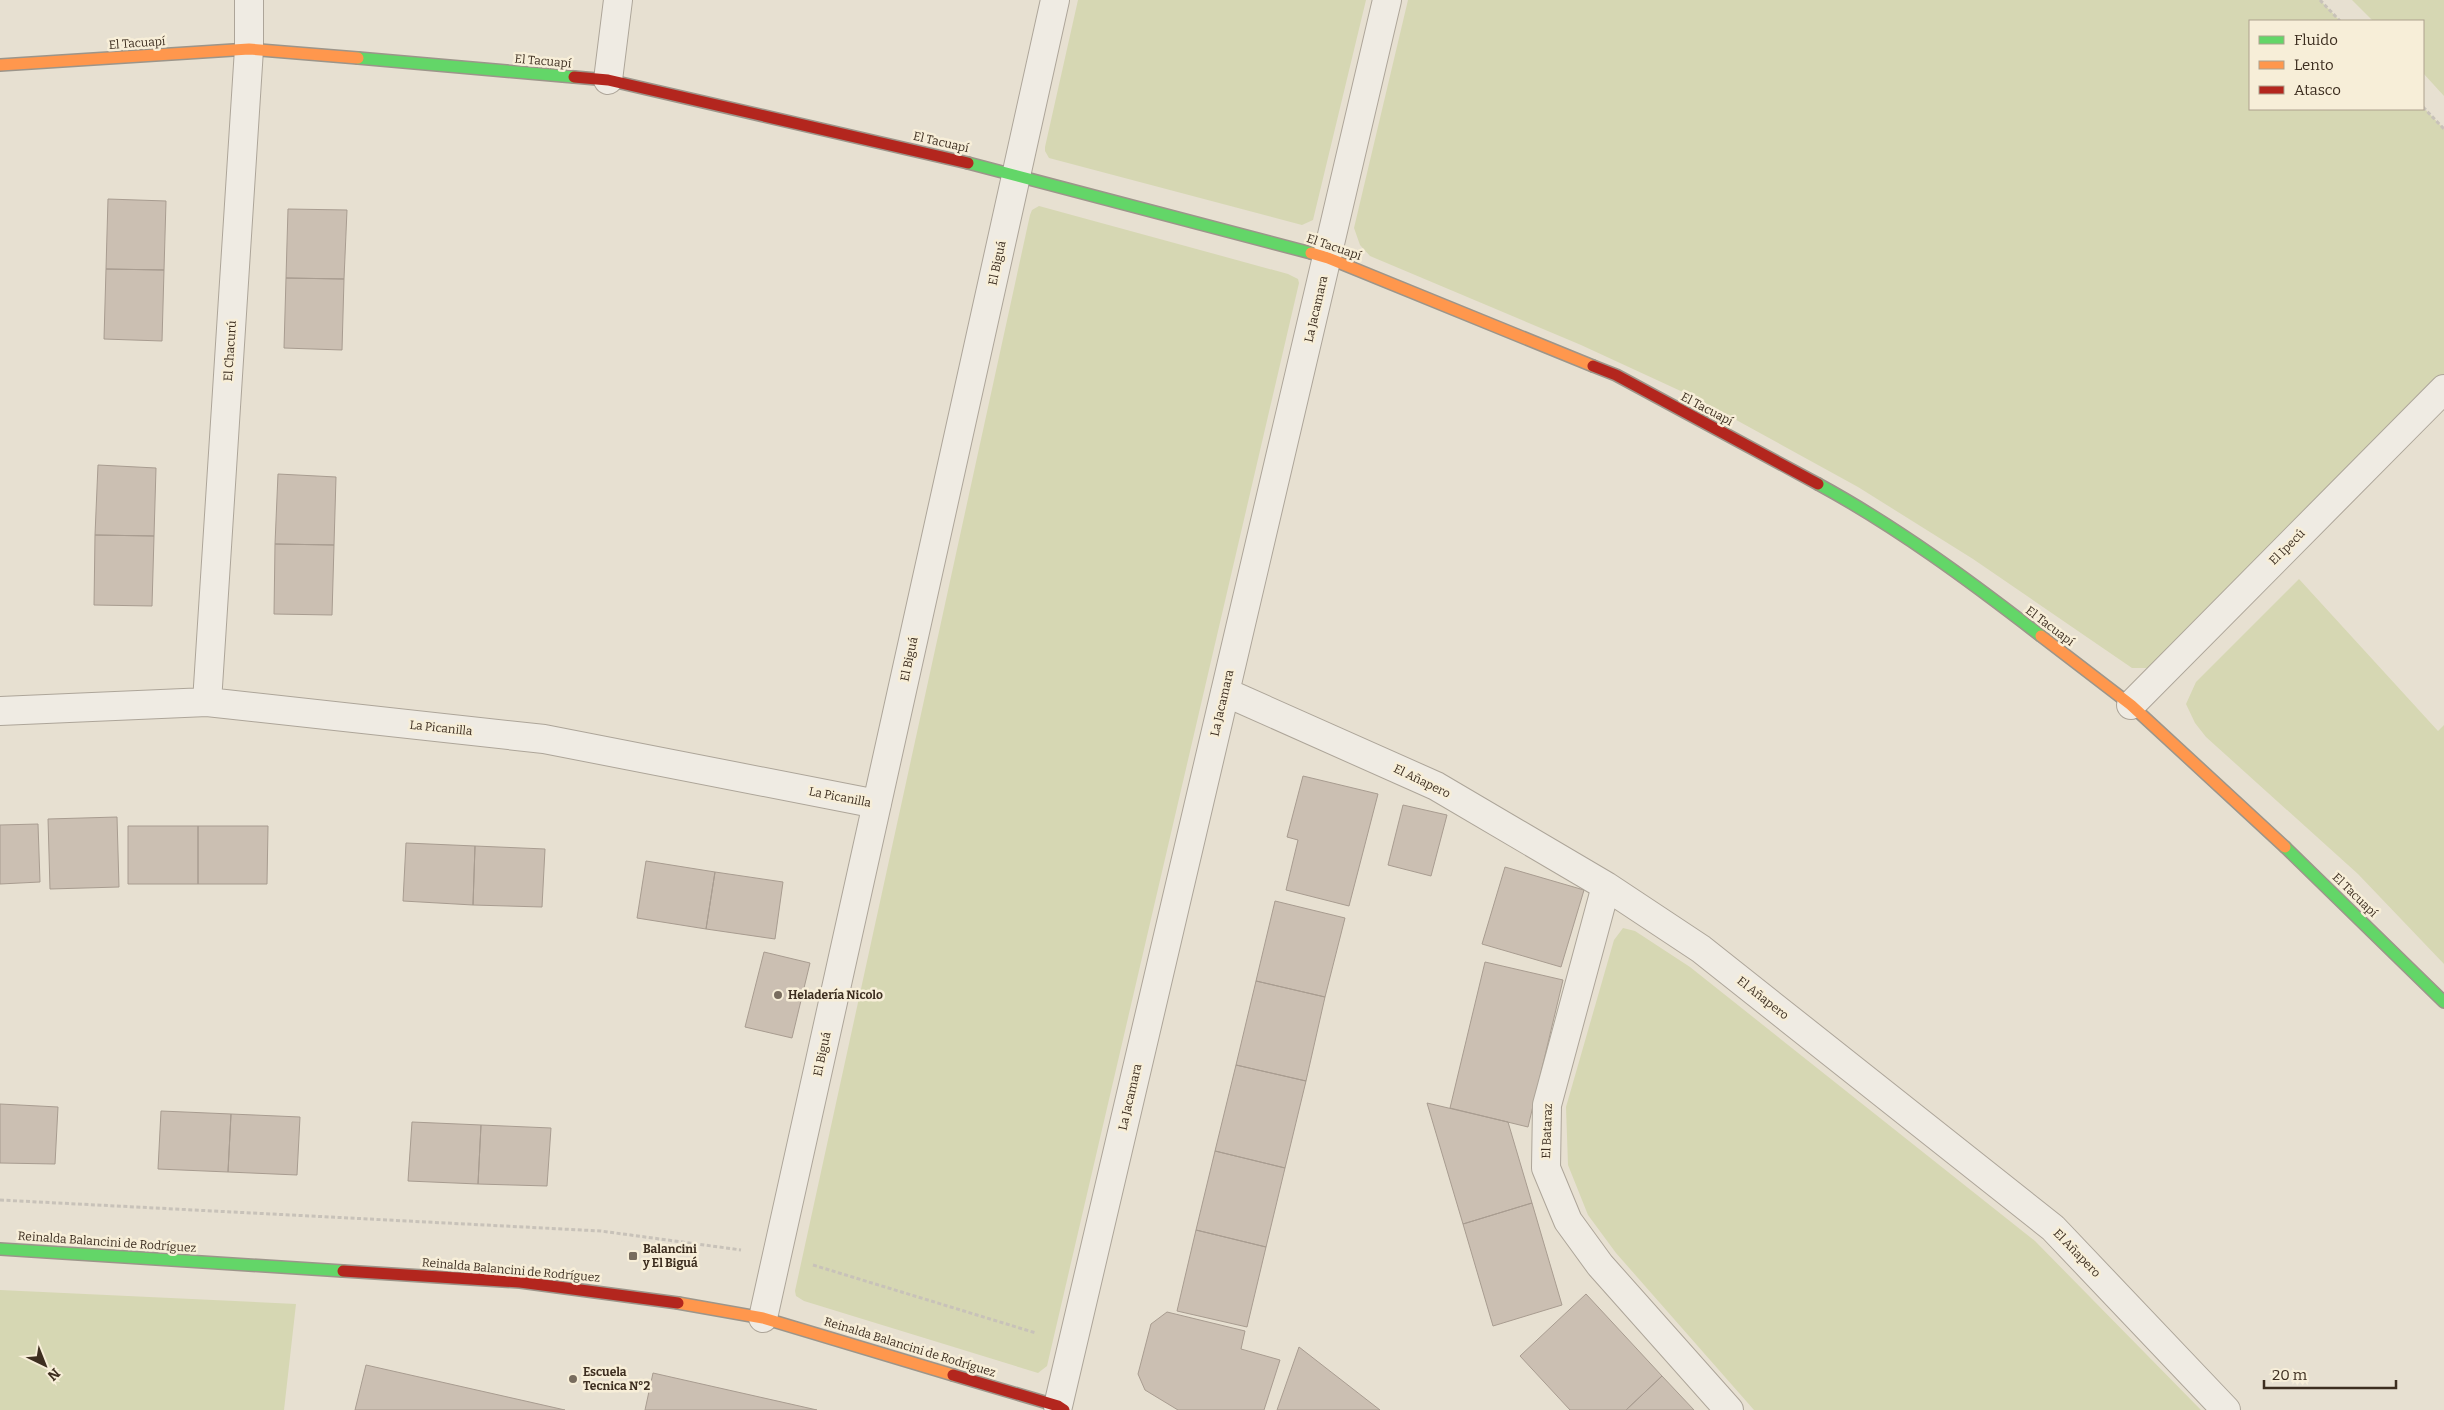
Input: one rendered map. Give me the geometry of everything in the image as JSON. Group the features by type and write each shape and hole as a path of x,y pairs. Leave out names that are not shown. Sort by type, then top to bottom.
{"street":[{"name":"El Chacurú","path":"207,702 249,50 249,0"},
{"path":"608,80 618,0"},
{"name":"El Biguá","path":"763,1318 1055,0"},
{"name":"La Jacamara","path":"1061,1408 1073,1344 1224,692 1388,0"},
{"name":"El Tacuapí","path":"0,65 249,50 608,80 1017,174 1328,258 1616,375 1856,505 1980,589 2131,705 2309,869 2444,1002"},
{"name":"El Ipecú","path":"2131,705 2444,389"},
{"name":"El Añapero","path":"1224,692 1436,786 1606,886 1701,949 2053,1228 2226,1410"},
{"name":"La Picanilla","path":"0,711 207,702 544,739 877,804"},
{"name":"El Bataraz","path":"1606,886 1546,1104 1546,1168 1568,1222 1600,1265 1729,1410"},
{"name":"Reinalda Balancini de Rodríguez","path":"0,1249 520,1282 636,1296 763,1318 1061,1408"}],"path":[{"path":"2320,0 2339,20"},
{"path":"2424,107 2444,128"},
{"path":"0,1200 601,1231 777,1254 1073,1344"}],"green space":[{"path":"1078,0 1366,0 1313,220 1302,225 1049,158 1045,147"},
{"path":"1408,0 2320,0 2339,20 2249,20 2249,110 2424,110 2424,108 2444,129 2444,375 2163,662 2154,668 2132,668 1973,559 1858,487 1698,399 1581,345 1370,256 1360,245 1354,228"},
{"path":"2352,0 2444,0 2444,96 2424,74 2424,20 2372,20"},
{"path":"1039,206 1288,274 1298,279 1299,283 1047,1366 1038,1373 804,1301 796,1296 795,1291 1030,215 1032,210"},
{"path":"2299,579 2438,731 2444,725 2444,964 2358,874 2206,737 2195,723 2186,704 2196,682"},
{"path":"1623,928 1635,931 1690,967 2035,1241 2201,1410 1754,1410 1616,1253 1588,1215 1568,1165 1566,1107 1614,940"},
{"path":"0,1290 296,1304 284,1410 0,1410"}],"building":[{"path":"108,199 166,201 164,270 106,269"},
{"path":"288,209 347,210 344,279 286,278"},
{"path":"106,269 164,270 162,341 104,339"},
{"path":"286,278 344,279 342,350 284,348"},
{"path":"98,465 156,468 154,536 95,535"},
{"path":"278,474 336,477 334,545 275,544"},
{"path":"95,535 154,536 152,606 94,605"},
{"path":"275,544 334,545 332,615 274,614"},
{"path":"1303,776 1378,794 1349,906 1286,890 1298,840 1287,837"},
{"path":"1403,805 1447,815 1431,876 1388,865"},
{"path":"117,817 119,887 50,889 48,819"},
{"path":"38,824 40,882 0,884 0,825"},
{"path":"128,826 198,826 198,884 128,884"},
{"path":"198,826 268,826 267,884 198,884"},
{"path":"406,843 475,846 473,905 403,901"},
{"path":"475,846 545,849 542,907 473,905"},
{"path":"646,861 715,872 706,929 637,918"},
{"path":"1505,867 1584,890 1561,967 1482,944"},
{"path":"715,872 783,882 775,939 706,929"},
{"path":"1275,901 1345,918 1325,997 1256,981"},
{"name":"Heladería Nicolo","path":"764,952 810,963 792,1038 745,1027"},
{"path":"1485,962 1563,980 1528,1127 1450,1108"},
{"path":"1256,981 1325,997 1306,1081 1236,1065"},
{"path":"1236,1065 1306,1081 1285,1168 1215,1151"},
{"path":"1427,1103 1508,1122 1532,1203 1463,1224"},
{"path":"0,1104 58,1107 55,1164 0,1163"},
{"path":"161,1111 231,1114 228,1172 158,1169"},
{"path":"231,1114 300,1117 297,1175 228,1172"},
{"path":"412,1122 481,1125 478,1184 408,1181"},
{"path":"481,1125 551,1128 547,1186 478,1184"},
{"path":"1215,1151 1285,1168 1266,1247 1196,1230"},
{"path":"1532,1203 1562,1305 1493,1326 1463,1224"},
{"path":"1196,1230 1266,1247 1247,1327 1177,1311"},
{"path":"1586,1294 1662,1376 1626,1410 1570,1410 1520,1356"},
{"path":"1167,1312 1245,1331 1241,1349 1280,1360 1264,1410 1178,1410 1145,1390 1138,1374 1151,1324"},
{"path":"1299,1347 1380,1410 1277,1410"},
{"path":"366,1365 565,1410 355,1410"},
{"path":"653,1373 817,1410 645,1410"},
{"path":"1662,1376 1694,1410 1626,1410"}],"traffic: fast":[{"path":"358,58 574,77"},
{"path":"968,163 1311,253"},
{"path":"1818,484 1905,536 2041,636"},
{"path":"2285,847 2444,1002"},
{"path":"0,1249 343,1271"}],"traffic: slow":[{"path":"0,65 249,49 358,58"},
{"path":"1311,253 1328,258 1593,366"},
{"path":"2041,636 2131,705 2285,847"},
{"path":"678,1303 763,1318 953,1375"}],"traffic: jam":[{"path":"574,77 608,80 968,163"},
{"path":"1593,366 1616,375 1818,484"},
{"path":"343,1271 520,1282 678,1303"},
{"path":"953,1375 1058,1406 1064,1410"}],"place":[{"name":"Heladería Nicolo","path":"778,995"},
{"name":"Balancini y El Biguá","path":"633,1256"},
{"name":"Escuela Tecnica N°2","path":"573,1379"}]}
